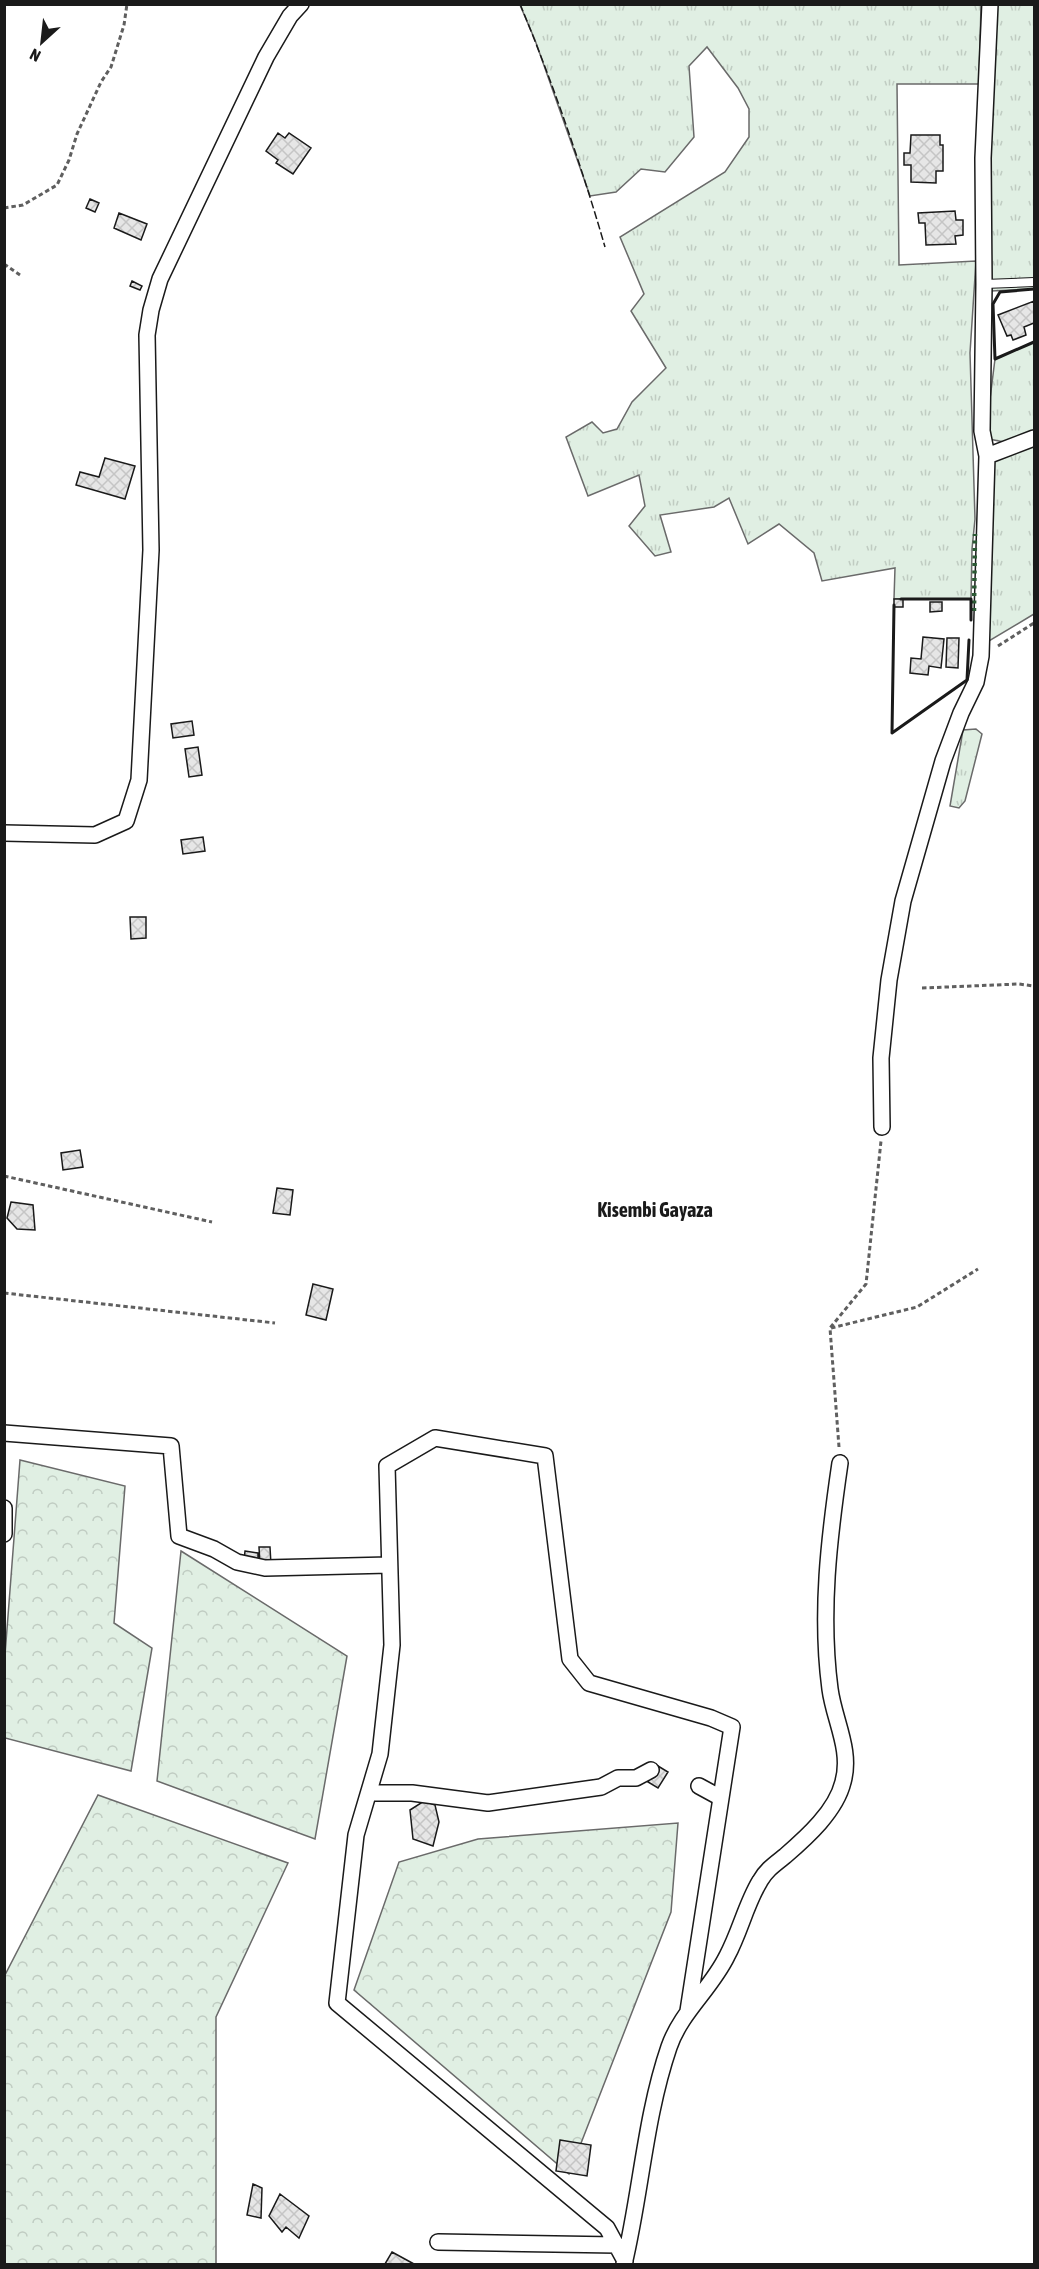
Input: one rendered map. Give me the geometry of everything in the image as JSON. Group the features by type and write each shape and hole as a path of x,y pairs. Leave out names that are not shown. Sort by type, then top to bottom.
{"street":[{"path":"4,833 95,835 126,821 139,780 151,550 147,335 151,310 160,279 266,57 290,16 301,4"},
{"path":"882,1127 881,1058 889,980 903,901 943,761 961,713 976,682 981,656 987,456 982,431 983,158 990,4"},
{"path":"987,456 1035,438"},
{"path":"4,1433 171,1446 179,1536 214,1549 237,1562 265,1568 389,1565"},
{"path":"625,2263 607,2228 338,2003 356,1835 380,1754 392,1645 387,1466 435,1438 545,1456 570,1659 589,1683 711,1718 732,1727 688,2010"},
{"path":"625,2263 656,2095 674,2032 688,2010 712,1982 728,1956 759,1882 770,1867 810,1833 830,1809 843,1784 844,1743 830,1690 826,1624 826,1571 840,1463"},
{"path":"4,1508 4,1534"},
{"path":"369,1794 412,1793 488,1803 601,1787 618,1778 636,1778 651,1770"},
{"path":"699,1786 721,1798"},
{"path":"438,2242 616,2245"}],"lane":[{"path":"984,284 1035,282"}],"path":[{"path":"4,208 23,206 57,185 69,160 81,124 101,82 111,67 124,25 127,4"},
{"path":"4,264 20,275"},
{"path":"981,656 1035,623"},
{"path":"922,988 1019,984 1035,986"},
{"path":"840,1463 830,1328 866,1284 882,1127"},
{"path":"4,1176 212,1222"},
{"path":"830,1328 917,1307 978,1269"},
{"path":"4,1293 275,1323"}],"green space":[{"path":"520,5 981,5 979,84 897,84 899,265 976,261 970,353 975,519 971,599 894,599 895,568 822,581 814,553 779,524 748,544 729,498 714,507 660,515 671,552 655,556 629,526 645,506 639,475 588,496 566,437 592,422 603,433 617,429 632,402 666,368 631,311 644,294 620,237 725,172 749,137 749,109 738,88 707,47 689,66 694,137 665,172 641,169 616,192 590,196 535,40"},
{"path":"995,5 1034,5 1034,289 991,291 988,173"},
{"path":"1034,342 1034,430 1004,442 989,439 986,431 995,359"},
{"path":"1034,445 1034,614 989,641 994,461"},
{"path":"976,729 982,734 965,801 959,808 950,806 963,730"},
{"path":"20,1460 125,1486 114,1623 152,1648 131,1771 5,1738 5,1655"},
{"path":"181,1551 347,1656 315,1839 157,1781"},
{"path":"98,1795 288,1863 216,2017 216,2264 5,2264 5,1975"},
{"path":"678,1823 671,1912 569,2174 354,1990 399,1862 478,1839"}],"building":[{"path":"278,133 285,138 289,133 311,148 293,174 276,163 278,160 266,151"},
{"path":"911,135 940,135 940,145 943,145 943,171 936,171 936,183 911,182 911,165 904,165 904,153 910,153"},
{"path":"90,199 99,203 95,212 86,208"},
{"path":"955,211 956,220 963,220 963,235 955,236 956,244 926,245 925,223 919,223 918,213"},
{"path":"119,213 147,224 141,240 114,228"},
{"path":"132,281 142,286 140,290 130,286"},
{"path":"1034,301 1034,323 1024,327 1026,335 1013,340 1011,335 1007,336 998,315"},
{"path":"105,458 135,466 125,499 76,485 80,472 99,477"},
{"path":"894,599 903,599 903,607 894,607"},
{"path":"930,602 942,602 942,611 930,612"},
{"path":"923,637 944,639 941,668 929,666 928,675 910,673 911,658 921,659"},
{"path":"947,638 959,638 958,668 946,667"},
{"path":"192,721 194,735 173,738 171,724"},
{"path":"198,747 202,775 189,777 185,749"},
{"path":"203,837 205,851 183,854 181,840"},
{"path":"130,917 146,917 146,938 131,939"},
{"path":"80,1150 83,1167 63,1170 61,1153"},
{"path":"277,1188 293,1190 290,1215 273,1213"},
{"path":"11,1202 33,1205 35,1230 17,1229 7,1218"},
{"path":"313,1284 333,1289 326,1320 306,1315"},
{"path":"259,1547 270,1547 271,1565 260,1565"},
{"path":"245,1551 258,1553 258,1561 244,1560"},
{"path":"658,1766 668,1772 658,1788 648,1782"},
{"path":"424,1801 435,1805 439,1822 433,1846 413,1839 410,1810"},
{"path":"560,2140 591,2145 587,2176 556,2171"},
{"path":"253,2184 262,2188 261,2218 247,2215"},
{"path":"280,2194 309,2216 299,2238 286,2227 282,2232 269,2216"},
{"path":"392,2252 414,2264 385,2264"}],"hedge":[{"path":"974,611 975,534"}],"fence":[{"path":"520,4 566,124 605,247"}],"wall":[{"path":"1034,289 1000,292 993,304 995,359 1034,342"},
{"path":"901,599 971,599 971,620"},
{"path":"894,605 892,733 967,680 969,640"}],"district":[{"name":"Kisembi Gayaza","path":"655,1209"}]}
